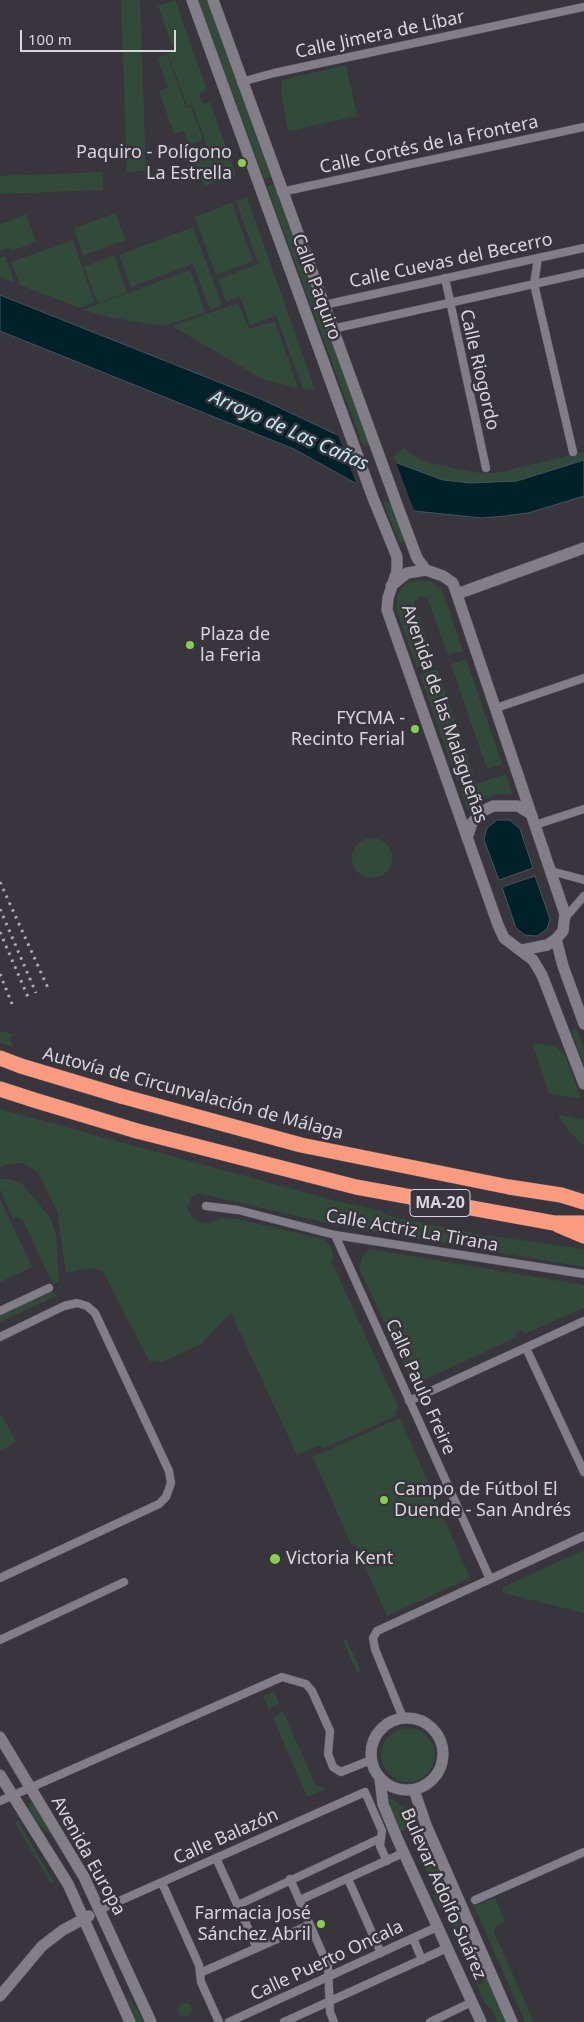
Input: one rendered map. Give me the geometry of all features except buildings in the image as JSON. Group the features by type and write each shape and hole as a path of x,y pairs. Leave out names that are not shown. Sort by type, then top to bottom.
{"highway":[{"name":"Autovía de Circunvalación de Málaga","path":"0,1058 21,1066 245,1132 327,1151 499,1186 561,1195 584,1202"},
{"name":"MA-20","path":"0,1089 137,1131 356,1188 554,1223 584,1223"},
{"path":"561,1195 584,1195"},
{"path":"554,1223 584,1236"}],"main road":[{"name":"Calle Paquiro","path":"192,0 353,438 373,498 397,557 397,571 391,586"},
{"name":"Calle Paquiro","path":"213,0 281,192 399,510 417,558 426,570"},
{"path":"457,594 584,548"},
{"name":"Avenida de las Malagueñas","path":"426,570 406,573 391,586 387,610 504,938 513,946 522,950 532,960 542,975 584,1084"},
{"path":"426,570 442,576 453,583 551,871 565,918 563,931 556,939 547,945 522,950"},
{"name":"Avenida de las Malagueñas","path":"467,838 472,824 481,812 493,806 518,806 533,819"},
{"path":"556,939 563,966 584,1024"},
{"path":"403,1718 412,1718 429,1725 435,1732 442,1748 443,1758 437,1775 430,1782 414,1790 398,1790 380,1779 371,1760 374,1738 381,1728 391,1721 403,1718"},
{"name":"Avenida Europa","path":"0,1737 84,1877 151,2022"},
{"name":"Avenida Europa","path":"0,1775 68,1884 130,2022"},
{"name":"Bulevar Adolfo Suárez","path":"380,1779 383,1804 403,1853 481,2022"},
{"name":"Bulevar Adolfo Suárez","path":"414,1790 426,1825 512,2022"},
{"path":"0,1996 42,1946 63,1930 99,1910"}],"street":[{"name":"Calle Jimera de Líbar","path":"241,82 274,73 584,7"},
{"name":"Calle Cortés de la Frontera","path":"281,192 584,127"},
{"name":"Calle Cuevas del Becerro","path":"324,305 584,248"},
{"path":"538,258 534,284 573,452"},
{"path":"332,329 584,273"},
{"name":"Calle Riogordo","path":"445,278 486,468"},
{"path":"496,708 584,678"},
{"path":"533,819 584,809"},
{"path":"551,871 584,880"},
{"path":"565,918 584,896"},
{"name":"Calle Actriz La Tirana","path":"206,1206 238,1210 335,1235 584,1274"},
{"name":"Calle Paulo Freire","path":"335,1235 490,1579"},
{"path":"0,1311 49,1288"},
{"path":"0,1337 64,1306 77,1303 95,1313 169,1470 171,1483 166,1497 159,1504 0,1578"},
{"path":"409,1401 584,1322"},
{"path":"526,1348 584,1472"},
{"path":"403,1718 375,1649 373,1638 378,1631 584,1536"},
{"path":"0,1640 124,1582"},
{"path":"0,1801 282,1677 306,1684 312,1691 330,1731 328,1754 334,1767 341,1772 371,1760"},
{"name":"Calle Balazón","path":"99,1910 365,1792 382,1831 381,1838"},
{"path":"381,1838 380,1846 387,1860"},
{"path":"238,1905 381,1838"},
{"path":"475,1900 584,1852"},
{"path":"300,1900 403,1853"},
{"path":"216,1858 257,1948"},
{"path":"290,1879 328,1966 330,2012 334,2022"},
{"path":"348,1879 381,1953"},
{"path":"162,1882 199,1964 201,1982 218,2022"},
{"path":"200,1973 309,1925"},
{"name":"Calle Puerto Oncala","path":"229,2022 437,1927"},
{"path":"413,1938 422,1960"},
{"name":"Calle Puerto Oncala","path":"284,2022 447,1948"},
{"path":"430,2022 472,2002"}],"green space":[{"path":"121,0 140,0 146,171 127,172"},
{"path":"175,0 207,90 199,94 203,104 210,102 236,175 204,186 191,149 206,144 192,104 187,106 168,54 174,51 158,6"},
{"path":"198,0 207,0 271,177 264,179"},
{"path":"167,54 186,107 191,106 203,140 189,145 184,131 174,134 159,91 168,87 157,58"},
{"path":"346,65 357,116 288,131 281,93 282,80"},
{"path":"103,172 103,190 0,194 0,176"},
{"path":"274,185 370,446 363,446 267,187"},
{"path":"247,197 315,390 303,389 276,316 250,325 240,297 226,302 218,279 258,264 236,201"},
{"path":"232,203 253,261 216,275 195,217"},
{"path":"116,213 125,240 83,256 74,228"},
{"path":"26,214 36,242 11,251 10,248 0,251 0,224"},
{"path":"193,227 222,305 210,310 193,264 131,287 119,255"},
{"path":"73,240 94,302 79,308 20,285 11,262"},
{"path":"114,255 127,292 98,303 84,267"},
{"path":"5,256 15,283 0,277 0,258"},
{"path":"190,270 205,312 165,326 114,318 82,310"},
{"path":"238,303 249,329 275,321 298,388 264,380 172,326"},
{"path":"403,448 419,459 480,473 496,473 584,452 584,460 517,481 471,483 443,480 397,463 394,457"},
{"path":"383,501 392,505 405,541 399,543"},
{"path":"419,580 431,581 442,590 463,651 448,655 427,598 419,596 414,603 434,660 417,667 396,609 398,594 406,583"},
{"path":"466,659 502,764 487,769 451,664"},
{"path":"437,669 474,775 457,781 420,675"},
{"path":"506,774 513,795 497,794 475,804 468,811 460,789"},
{"path":"368,838 376,838 383,841 389,847 392,858 389,869 383,875 376,878 368,878 361,875 355,869 352,862 352,854 355,847 361,841"},
{"path":"573,1028 577,1030 584,1048 584,1065 572,1033"},
{"path":"0,1031 13,1034 10,1037 13,1047 0,1043"},
{"path":"535,1043 555,1046 561,1051 566,1058 581,1098 549,1094 533,1045"},
{"path":"0,1109 333,1200 382,1211 385,1215 472,1233 584,1249 584,1267 339,1226 198,1193 191,1198 188,1209 192,1217 199,1222 209,1223 223,1218 237,1219 324,1239 330,1246 334,1259 331,1260 399,1409 395,1411 396,1416 322,1449 320,1445 297,1455 231,1313 201,1344 162,1362 149,1361 103,1271 93,1268 66,1273 57,1211 38,1172 23,1163 7,1164 0,1168"},
{"path":"558,1115 584,1119 584,1146 568,1130"},
{"path":"11,1179 22,1184 50,1217 56,1235 59,1282 53,1284 23,1221 17,1217 13,1219 0,1189 0,1180"},
{"path":"0,1199 32,1267 0,1282"},
{"path":"369,1249 584,1285 584,1308 524,1334 522,1330 515,1333 516,1337 418,1383 412,1381 359,1268 362,1257"},
{"path":"50,1292 58,1295 0,1322 0,1315"},
{"path":"2,1415 16,1442 0,1451 0,1416"},
{"name":"Campo de Fútbol El Duende - San Andrés","path":"400,1418 470,1578 387,1616 355,1544 351,1545 313,1457"},
{"path":"584,1550 584,1613 503,1593 503,1587"},
{"path":"346,1639 361,1671 357,1672 343,1640"},
{"path":"274,1691 279,1703 269,1710 263,1696"},
{"path":"283,1711 315,1784 326,1789 307,1797 273,1718"},
{"path":"403,1728 413,1728 423,1732 431,1740 435,1755 431,1770 423,1778 413,1782 403,1782 393,1778 385,1770 381,1760 381,1750 385,1740 393,1732"},
{"path":"388,1797 412,1812 419,1824 399,1832 385,1799"},
{"path":"31,1801 50,1831 49,1834 38,1824 28,1808"},
{"path":"18,1821 54,1882 51,1884 15,1823"},
{"path":"422,1832 476,1956 467,1960 465,1955 460,1953 448,1913 439,1906 433,1895 436,1891 412,1837"},
{"path":"495,1898 505,1922 496,1926 494,1932 534,2022 525,2022 474,1906"},
{"path":"481,1965 506,2022 497,2022 493,2010 485,2004 477,1985 483,1982 476,1967"},
{"path":"124,1992 140,2013 143,2022 137,2022"},
{"path":"185,2003 190,2005 192,2010 190,2015 185,2017 180,2015 178,2010 180,2005"}],"water":[{"name":"Arroyo de Las Cañas","path":"0,295 261,399 397,463 443,480 471,483 517,481 584,460 584,496 528,513 505,516 482,518 414,511 357,484 294,449 0,331"},
{"path":"497,820 510,820 520,829 533,868 499,880 484,840 487,828"},
{"path":"535,876 550,919 547,929 537,936 525,935 516,928 502,887"}],"pier":[{"path":"337,433 395,460 415,513 358,488"}],"railway":[{"path":"0,882 48,988"},
{"path":"0,909 36,993"},
{"path":"0,932 28,997"},
{"path":"0,974 12,1004"}],"place":[{"name":"Paquiro - Polígono La Estrella","path":"242,163"},
{"name":"Plaza de la Feria","path":"190,645"},
{"name":"FYCMA - Recinto Ferial","path":"415,729"},
{"name":"Campo de Fútbol El Duende - San Andrés","path":"384,1500"},
{"name":"Victoria Kent","path":"275,1559"},
{"name":"Farmacia José Sánchez Abril","path":"321,1924"}]}
